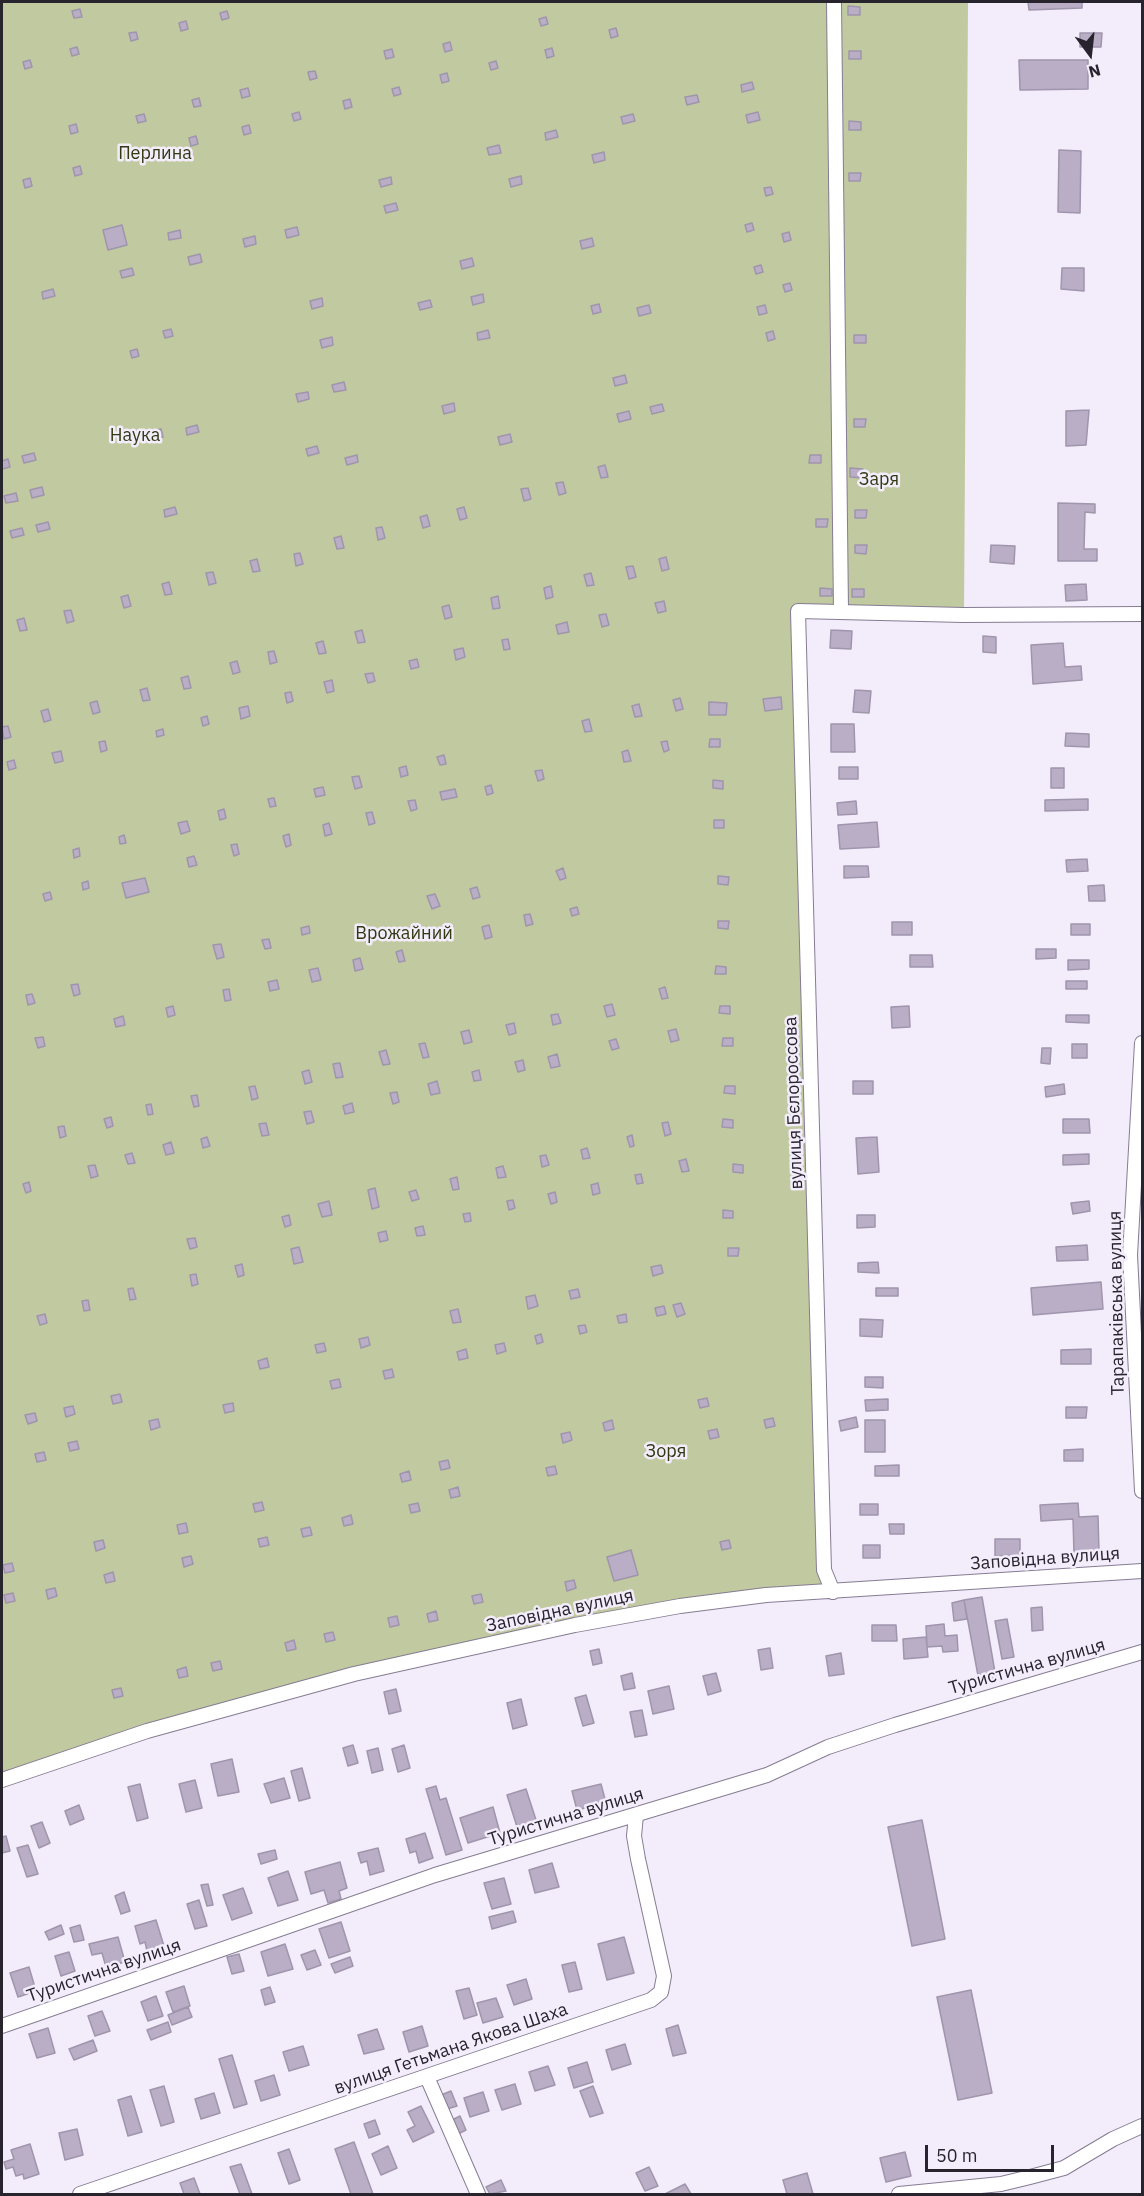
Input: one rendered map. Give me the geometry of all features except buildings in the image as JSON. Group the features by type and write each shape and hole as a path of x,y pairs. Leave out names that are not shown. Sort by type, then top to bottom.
{"street":[{"path":"834,2 841,611 963,615 1143,614"},
{"name":"вулиця Бєлороссова","path":"833,1592 824,1570 798,611 841,611"},
{"name":"Тарапаківська вулиця","path":"1143,1043 1130,1255 1143,1491"},
{"name":"Заповідна вулиця","path":"2,1780 147,1731 366,1671 575,1625 680,1606 766,1595 1143,1571"},
{"name":"Туристична вулиця","path":"2,2026 435,1875 767,1775 850,1739 1143,1652"},
{"name":"вулиця Гетьмана Якова Шаха","path":"80,2194 651,2000 661,1992 664,1976 634,1836 636,1815"},
{"path":"427,2077 478,2194"},
{"path":"899,2194 1001,2184 1064,2168 1113,2139 1143,2126"}],"green space":[{"path":"2,2 968,2 964,611 798,607 824,1570 833,1592 766,1595 354,1674 2,1780"}],"park label":[{"name":"Перлина","path":"155,154"},
{"name":"Наука","path":"135,436"},
{"name":"Заря","path":"879,480"},
{"name":"Врожайний","path":"404,934"},
{"name":"Зоря","path":"666,1452"}]}
